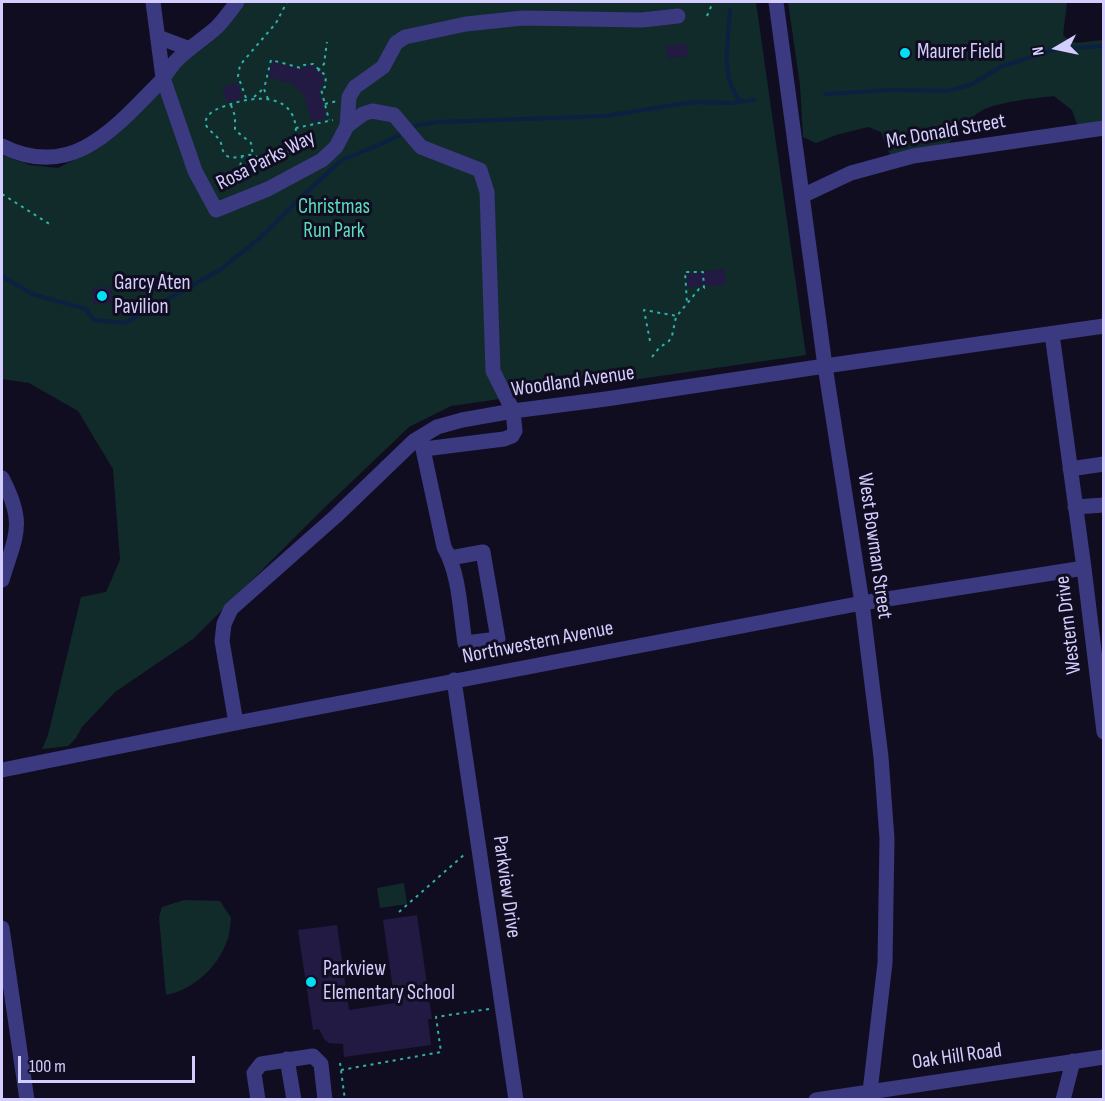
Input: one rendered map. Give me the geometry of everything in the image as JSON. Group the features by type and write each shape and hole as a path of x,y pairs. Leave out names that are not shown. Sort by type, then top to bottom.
{"street":[{"path":"153,2 163,78"},
{"path":"2,146 34,158 58,158 81,151 105,134 163,78 177,60 219,25 237,2"},
{"name":"West Bowman Street","path":"776,2 825,366 862,603 881,757 887,839 885,963 870,1095"},
{"path":"347,121 349,97 355,87 383,67 396,43 405,37 466,24 514,19 642,20 678,16"},
{"path":"158,37 190,49"},
{"name":"Rosa Parks Way","path":"163,78 195,171 216,210 268,189 322,160 336,147 347,121 372,111 394,115 421,147 480,170 487,192 493,370 513,411"},
{"name":"Mc Donald Street","path":"802,196 851,173 914,156 1104,128"},
{"name":"Woodland Avenue","path":"236,723 222,641 224,624 231,609 336,516 414,441 422,443 437,427 513,411 1104,326"},
{"name":"Western Drive","path":"1052,334 1104,732"},
{"path":"450,558 483,552 498,639 465,643 450,558 444,547 422,443 504,439 512,436 515,431 513,411"},
{"path":"1070,470 1104,464"},
{"path":"2,478 16,511 18,525 2,580"},
{"path":"1076,507 1104,505"},
{"name":"Northwestern Avenue","path":"2,770 454,680 862,603 1084,568"},
{"name":"Parkview Drive","path":"454,680 516,1100"},
{"path":"2,928 27,1100"},
{"path":"258,1100 254,1073 261,1064 313,1056 321,1064 325,1100"},
{"name":"Oak Hill Road","path":"816,1100 870,1095 1104,1057"},
{"path":"287,1059 294,1100"},
{"path":"1063,1100 1073,1061"}],"path":[{"path":"246,99 238,76 240,65 276,23 287,2"},
{"path":"707,16 712,2"},
{"path":"319,70 324,64 327,42"},
{"path":"251,98 264,86 271,60 301,68 313,63 326,75 325,87 321,89 330,121"},
{"path":"264,86 268,99"},
{"path":"251,98 279,102 294,118 296,128 293,142 284,158 266,162 253,156 231,157 226,155 220,140 208,129 205,123 209,114 251,98"},
{"path":"325,104 340,99"},
{"path":"231,104 235,116 235,130 251,143 253,156"},
{"path":"296,128 320,122 347,121"},
{"path":"239,173 242,156"},
{"path":"2,194 51,225"},
{"path":"652,357 669,341 677,316 699,289 704,288 703,272 685,273 687,303"},
{"path":"650,341 644,310 677,316"},
{"path":"674,330 680,329"},
{"path":"399,912 466,853"},
{"path":"341,1070 441,1052 436,1017 489,1009"},
{"path":"340,1063 345,1100"}],"green space":[{"name":"Christmas Run Park","path":"230,2 756,2 806,355 451,406 409,427 193,639 115,692 82,727 68,746 42,749 48,735 81,597 106,592 120,560 113,469 78,411 29,383 2,379 2,155 30,165 58,168 72,161 126,115"},
{"path":"788,2 1067,2 1063,36 1076,43 1103,40 1103,124 1078,127 1072,110 1054,96 996,105 981,111 963,126 948,144 911,149 890,155 881,132 868,127 816,143 803,137 800,85"},
{"path":"404,883 407,904 380,908 377,888"},
{"path":"184,900 220,901 231,918 228,938 223,951 203,976 186,988 166,995 159,917 162,907"}],"building":[{"path":"686,43 688,56 668,59 666,46"},
{"path":"272,61 301,69 313,65 324,76 323,86 319,89 327,118 312,122 304,96 293,84 268,77"},
{"path":"238,82 243,98 227,103 222,88"},
{"path":"724,269 726,285 687,287 686,274"},
{"name":"Garcy Aten Pavilion","path":"111,287 112,303 93,304 92,288"},
{"path":"417,915 432,1019 428,1019 431,1045 344,1057 343,1044 329,1043 319,1029 313,1030 298,930 337,925 349,1010 395,1003 383,920"}],"waterway":[{"path":"730,10 728,70 730,81 740,101"},
{"path":"825,94 891,90 947,91 970,85 1003,66 1056,49 1104,46"},
{"path":"409,129 417,125 439,122 605,116 693,102 732,103 754,100"},
{"path":"2,276 32,294 86,309 94,320 125,323 220,270 260,238 342,160 403,133"}],"place":[{"name":"Maurer Field","path":"905,53"},
{"name":"Garcy Aten Pavilion","path":"102,296"},
{"name":"Parkview Elementary School","path":"311,982"}]}
